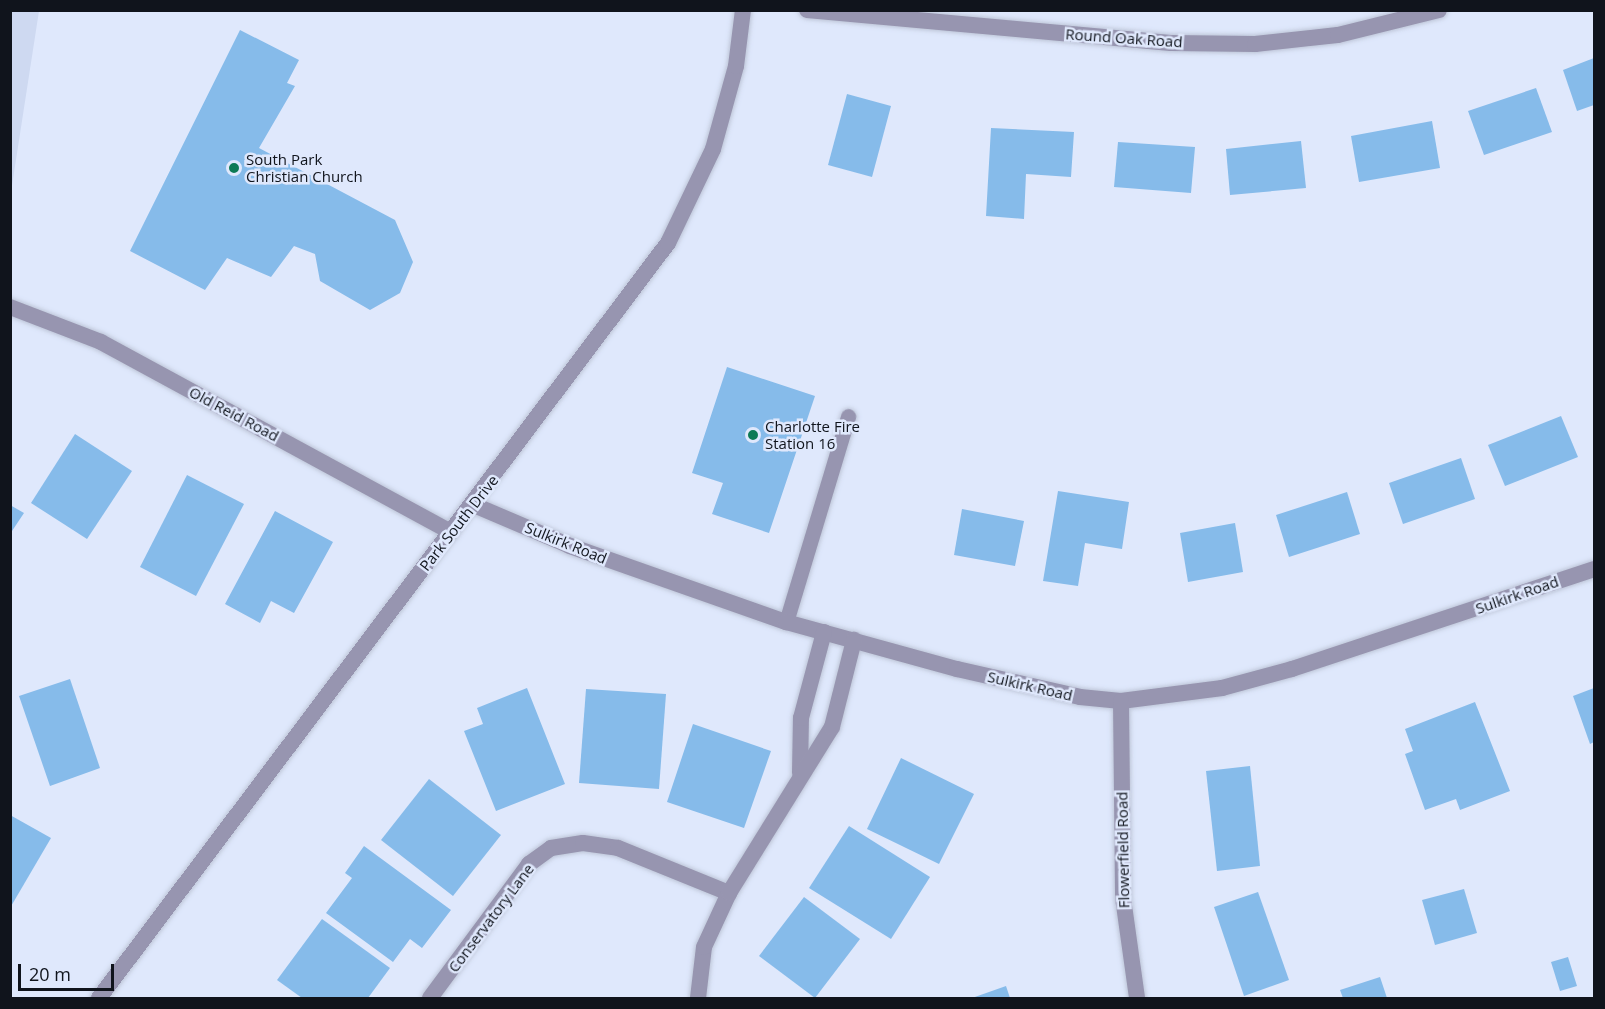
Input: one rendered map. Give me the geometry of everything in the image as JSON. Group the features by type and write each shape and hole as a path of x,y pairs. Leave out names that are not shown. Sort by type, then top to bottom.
{"street":[{"name":"Park South Drive","path":"106,996 668,243 716,139 736,66 743,10"},
{"name":"Round Oak Road","path":"807,10 1171,43 1255,44 1338,34 1439,10"},
{"name":"Old Reid Road","path":"10,307 100,342 452,532"},
{"name":"Sulkirk Road","path":"474,505 592,554 786,622 1080,697 1121,700 1222,688 1292,669 1594,568"},
{"path":"800,774 801,718 824,632"},
{"path":"698,999 704,947 729,893 800,774 832,727 854,640"},
{"name":"Flowerfield Road","path":"1121,700 1123,898 1137,999"},
{"name":"Conservatory Lane","path":"430,999 529,864 551,848 583,843 618,848 729,893"}],"lane":[{"path":"786,622 848,416"}],"shaded area":[{"path":"10,11 39,11 11,192"}],"building":[{"name":"South Park Christian Church","path":"240,30 299,60 287,83 295,86 259,148 395,220 413,262 400,293 370,310 320,281 315,254 294,246 271,277 227,258 205,290 130,251"},
{"path":"1594,58 1594,105 1577,111 1563,70"},
{"path":"1536,88 1552,132 1484,155 1468,111"},
{"path":"847,94 891,106 872,177 828,165"},
{"path":"1432,121 1440,168 1359,182 1351,136"},
{"path":"991,128 1074,132 1071,177 1026,174 1024,219 986,216"},
{"path":"1301,141 1306,188 1230,195 1226,149"},
{"path":"1118,142 1195,147 1191,193 1114,187"},
{"name":"Charlotte Fire Station 16","path":"727,367 815,396 769,533 712,514 723,483 692,473"},
{"path":"1561,416 1578,457 1505,486 1488,445"},
{"path":"75,434 132,471 87,539 31,503"},
{"path":"1461,458 1475,499 1403,524 1389,483"},
{"path":"187,475 244,504 196,596 140,567"},
{"path":"1058,491 1129,502 1122,549 1085,543 1078,586 1043,581"},
{"path":"1347,492 1360,534 1289,557 1276,515"},
{"path":"10,505 24,513 10,534"},
{"path":"962,509 1024,521 1015,566 954,555"},
{"path":"275,511 333,542 294,613 271,601 260,623 225,604"},
{"path":"1235,523 1243,572 1188,582 1180,533"},
{"path":"70,679 100,768 50,786 19,696"},
{"path":"527,688 565,784 496,811 464,731 483,724 477,708"},
{"path":"1594,688 1594,742 1590,744 1573,696"},
{"path":"586,689 666,694 659,789 579,783"},
{"path":"1475,702 1510,791 1460,810 1456,799 1425,810 1405,754 1413,751 1405,729"},
{"path":"693,724 771,751 744,828 667,802"},
{"path":"901,758 974,794 939,864 867,829"},
{"path":"1250,766 1260,866 1217,871 1206,771"},
{"path":"429,779 501,835 453,896 381,840"},
{"path":"10,815 51,838 10,908"},
{"path":"849,826 930,877 891,939 809,888"},
{"path":"364,846 451,910 422,948 410,939 393,962 326,913 352,878 345,873"},
{"path":"1464,889 1477,933 1435,945 1422,900"},
{"path":"1258,892 1289,980 1244,996 1214,907"},
{"path":"804,897 860,939 815,998 759,956"},
{"path":"322,919 390,968 368,998 302,998 277,980"},
{"path":"1568,957 1577,986 1560,991 1551,962"},
{"path":"1380,977 1387,998 1343,998 1340,990"},
{"path":"1006,986 1010,998 972,998"}],"place":[{"name":"South Park Christian Church","path":"234,168"},
{"name":"Charlotte Fire Station 16","path":"753,435"}]}
